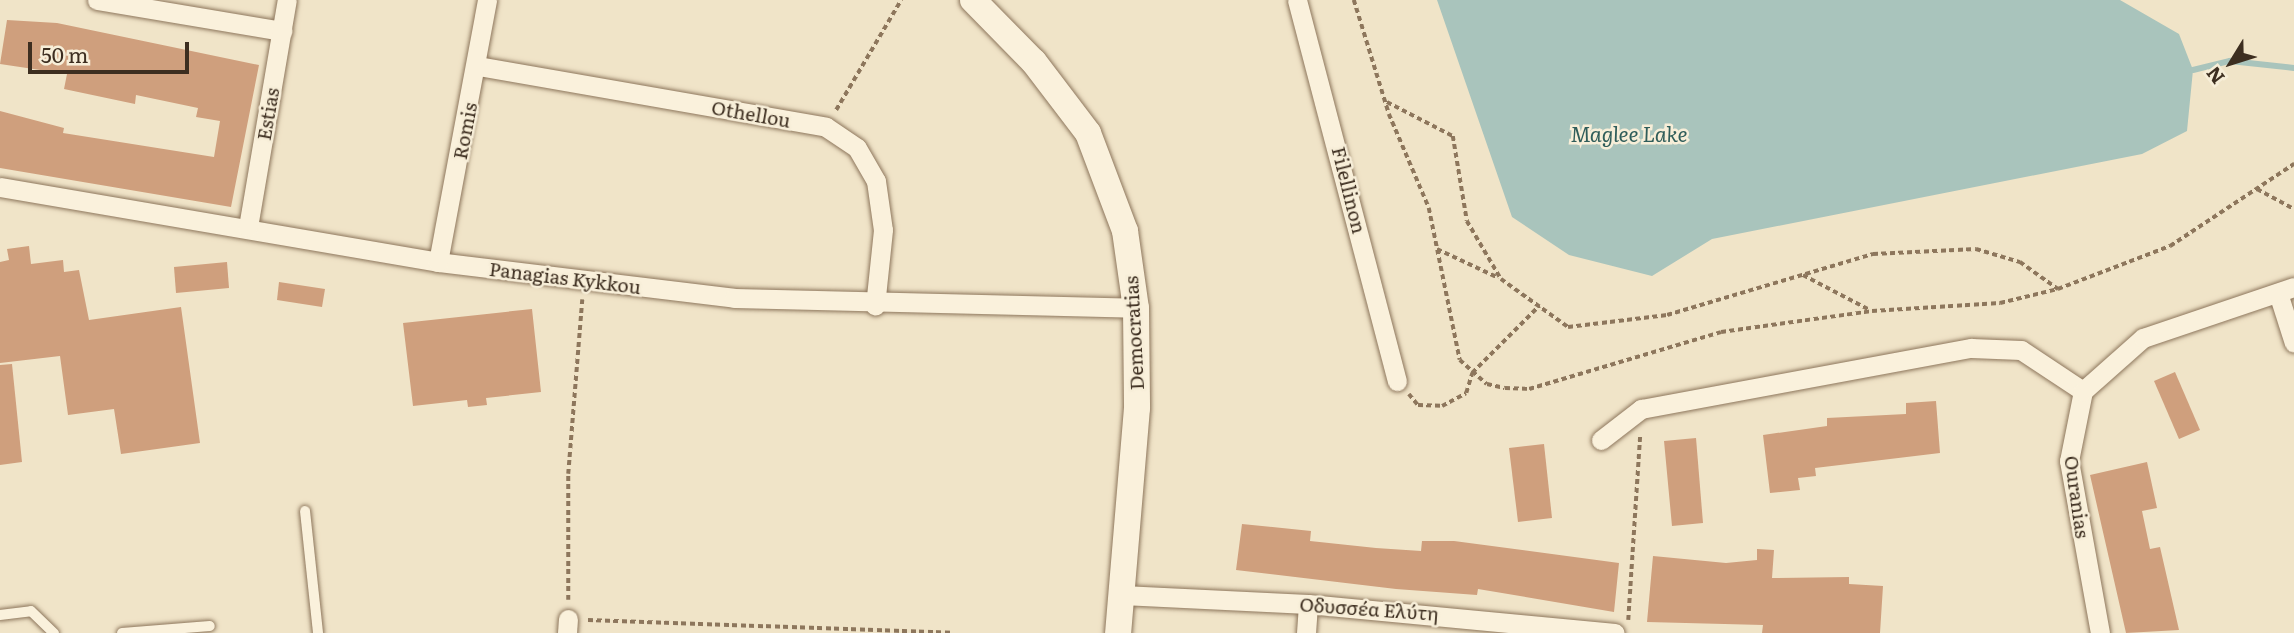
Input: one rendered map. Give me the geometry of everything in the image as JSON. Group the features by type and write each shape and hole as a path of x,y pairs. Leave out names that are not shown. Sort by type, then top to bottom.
{"street":[{"path":"97,0 282,31"},
{"name":"Estias","path":"248,227 287,0"},
{"name":"Romis","path":"438,262 478,66 487,0"},
{"name":"Democratias","path":"973,0 1034,62 1088,133 1125,231 1136,308 1137,408 1118,633"},
{"name":"Filellinon","path":"1297,0 1397,381"},
{"name":"Othellou","path":"478,66 826,127 856,148 876,181 883,230 875,306"},
{"name":"Panagias Kykkou","path":"0,187 248,227 438,262 584,281 875,306 1136,308"},
{"path":"1601,440 1642,409 1971,348 2021,350 2083,391 2143,338 2286,290 2294,343"},
{"name":"Ouranias","path":"2083,391 2069,461 2099,633"},
{"name":"Οδυσσέα Ελύτη","path":"1122,595 1308,604 1615,633"},
{"path":"1306,633 1308,604"}],"lane":[{"path":"305,510 318,633"},
{"path":"0,615 31,611 54,633"},
{"path":"122,633 210,626"}],"path":[{"path":"826,127 901,0"},
{"path":"1354,0 1385,102 1429,208 1460,360 1487,384 1529,389 1721,332 1872,311 2000,303 2057,289 2170,246 2294,164"},
{"path":"1385,102 1453,136 1466,221 1501,279"},
{"path":"2257,188 2294,209"},
{"path":"1437,249 1501,279 1567,327 1667,314 1873,254 1976,249 2020,262 2057,289"},
{"path":"1802,275 1872,311"},
{"path":"584,281 568,474 568,626 953,633"},
{"path":"1397,381 1419,405 1442,406 1466,393 1472,373 1539,306"},
{"path":"1627,633 1642,409"}],"water":[{"name":"Maglee Lake","path":"1437,0 2120,0 2179,34 2193,70 2187,131 2142,154 1712,239 1652,276 1569,255 1512,217"}],"building":[{"path":"7,20 57,23 259,65 231,207 0,168 0,111 64,128 63,133 214,157 220,121 196,117 198,108 136,95 135,104 64,89 67,74 0,64"},
{"path":"29,246 31,264 63,260 64,272 79,270 89,320 181,307 200,443 121,454 114,409 68,415 60,356 0,363 0,262 9,260 7,249"},
{"path":"227,262 229,288 176,293 174,267"},
{"path":"279,282 325,289 322,307 277,300"},
{"path":"532,309 541,392 486,398 487,405 468,407 467,400 413,406 403,323"},
{"path":"12,364 22,462 0,465 0,365"},
{"path":"2175,372 2200,430 2179,439 2154,381"},
{"path":"1936,401 1940,453 1815,468 1816,476 1798,478 1800,490 1770,493 1763,435 1827,426 1827,418 1906,414 1906,403"},
{"path":"1696,438 1703,523 1672,526 1664,441"},
{"path":"1544,444 1552,518 1518,522 1509,448"},
{"path":"2147,462 2157,508 2142,511 2150,549 2160,547 2179,630 2126,633 2090,475"},
{"path":"1242,524 1311,531 1310,541 1376,548 1421,551 1422,541 1454,541 1619,563 1614,612 1478,589 1477,595 1396,589 1236,570"},
{"path":"1757,549 1774,550 1772,578 1849,577 1849,584 1883,586 1880,633 1762,633 1763,625 1647,622 1653,556 1726,563 1757,560"}],"waterway":[{"path":"2193,70 2230,61 2294,68"}]}
